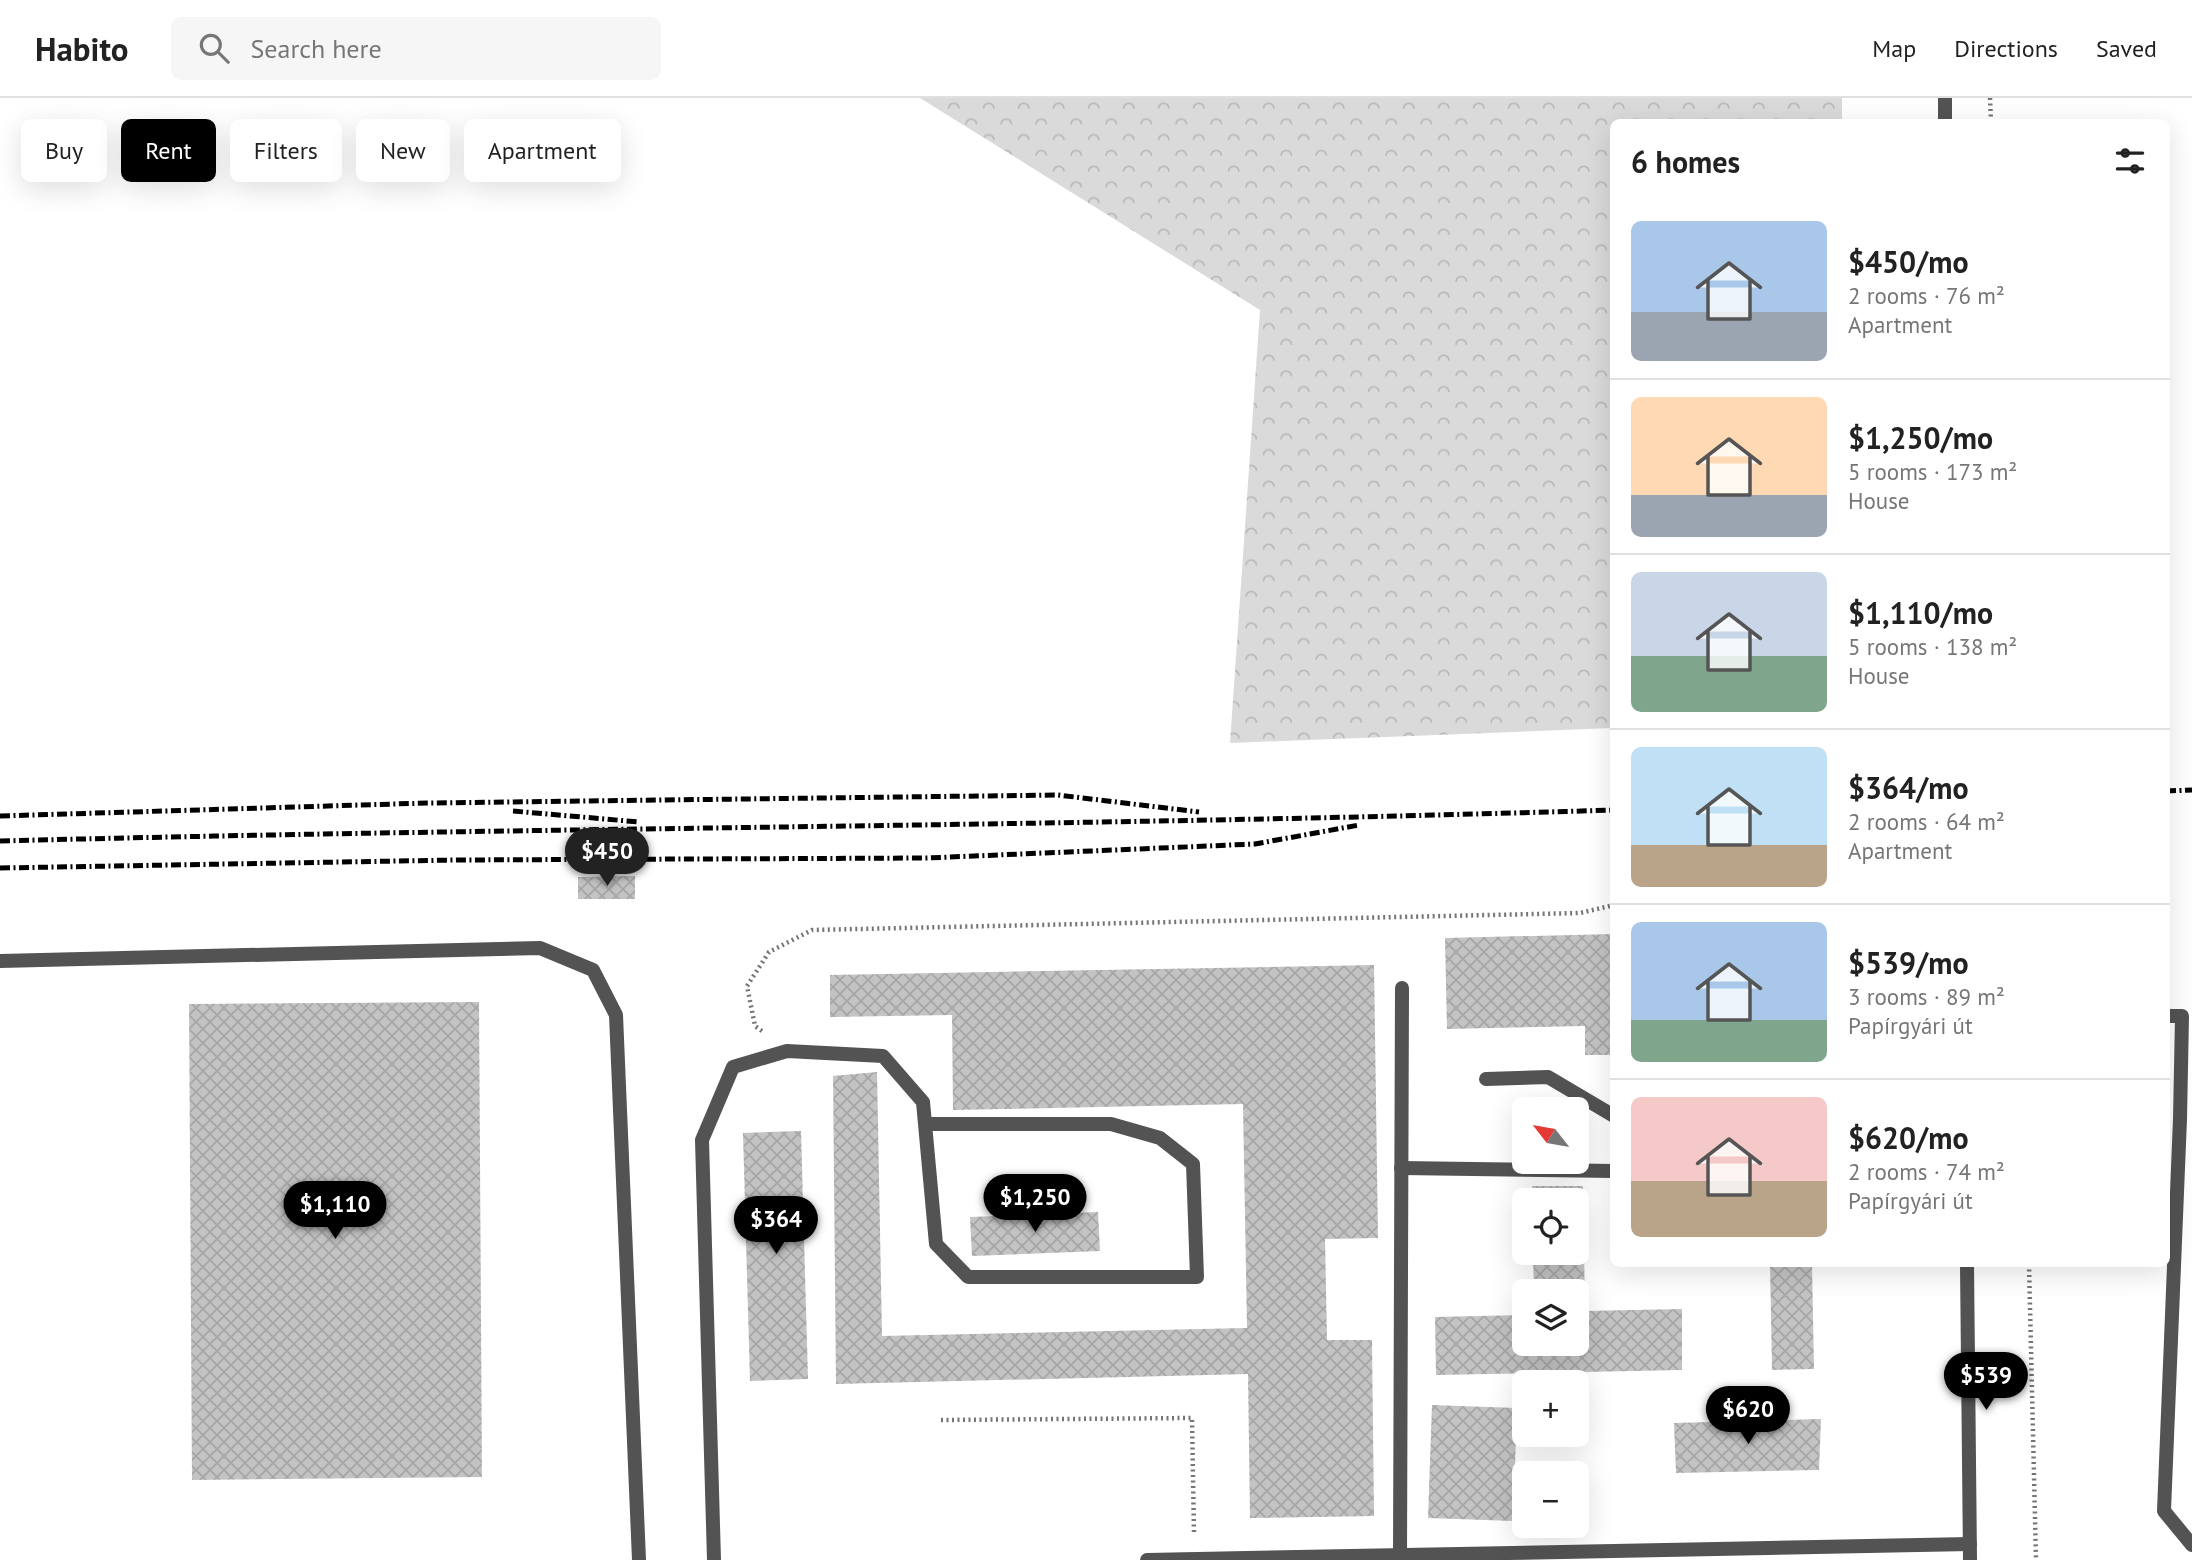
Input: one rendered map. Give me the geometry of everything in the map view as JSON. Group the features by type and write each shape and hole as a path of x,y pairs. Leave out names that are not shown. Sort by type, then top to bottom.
{"street":[{"path":"1945,98 1945,119"},
{"path":"0,961 540,948 593,970 616,1015 639,1560"},
{"path":"1400,1555 1402,988"},
{"path":"2170,1016 2182,1016 2186,1118 2164,1511 2192,1545"},
{"path":"714,1560 702,1140 733,1068 787,1051 883,1055 923,1101 925,1124 936,1244 968,1277 1198,1277 1194,1164 1160,1138 1111,1124 925,1124"},
{"path":"1486,1079 1548,1077 1610,1114"},
{"path":"1401,1168 1610,1171"},
{"path":"1966,1267 1970,1560"},
{"path":"1147,1560 1970,1544"}],"path":[{"path":"1990,98 1991,119"},
{"path":"787,1051 755,1026 747,986 769,952 813,930 1580,913 1610,906"},
{"path":"2029,1267 2036,1560"},
{"path":"941,1420 1192,1418 1194,1559"}],"green space":[{"path":"920,98 1842,98 1842,119 1610,119 1610,728 1230,743 1260,310"}],"building":[{"path":"635,876 635,899 578,899 578,877"},
{"path":"1610,934 1610,1055 1585,1055 1585,1026 1447,1029 1445,938"},
{"path":"1374,965 1378,1238 1325,1239 1327,1340 1372,1340 1374,1516 1250,1518 1248,1374 836,1384 833,1076 877,1072 882,1336 1247,1328 1243,1104 953,1110 952,1015 830,1017 830,975"},
{"path":"479,1002 482,1477 192,1480 189,1004"},
{"path":"801,1131 808,1379 750,1381 743,1133"},
{"path":"1532,1186 1583,1186 1583,1188"},
{"path":"1098,1212 1100,1251 972,1256 970,1217"},
{"path":"1533,1265 1584,1265 1584,1279 1534,1279"},
{"path":"1770,1267 1812,1267 1814,1369 1772,1370"},
{"path":"1682,1309 1682,1370 1512,1370 1512,1373 1436,1375 1435,1317 1512,1315 1512,1356 1589,1356 1589,1311"},
{"path":"1432,1405 1512,1408 1512,1447 1516,1447 1515,1461 1512,1461 1512,1521 1428,1518"},
{"path":"1821,1419 1819,1470 1676,1473 1674,1423"}],"railway":[{"path":"2170,791 2192,790"},
{"path":"0,816 427,803 1058,795 1199,812"},
{"path":"0,841 1210,820 1610,810"},
{"path":"513,811 639,822"},
{"path":"0,868 457,860 927,858 1255,844 1359,825"}]}
